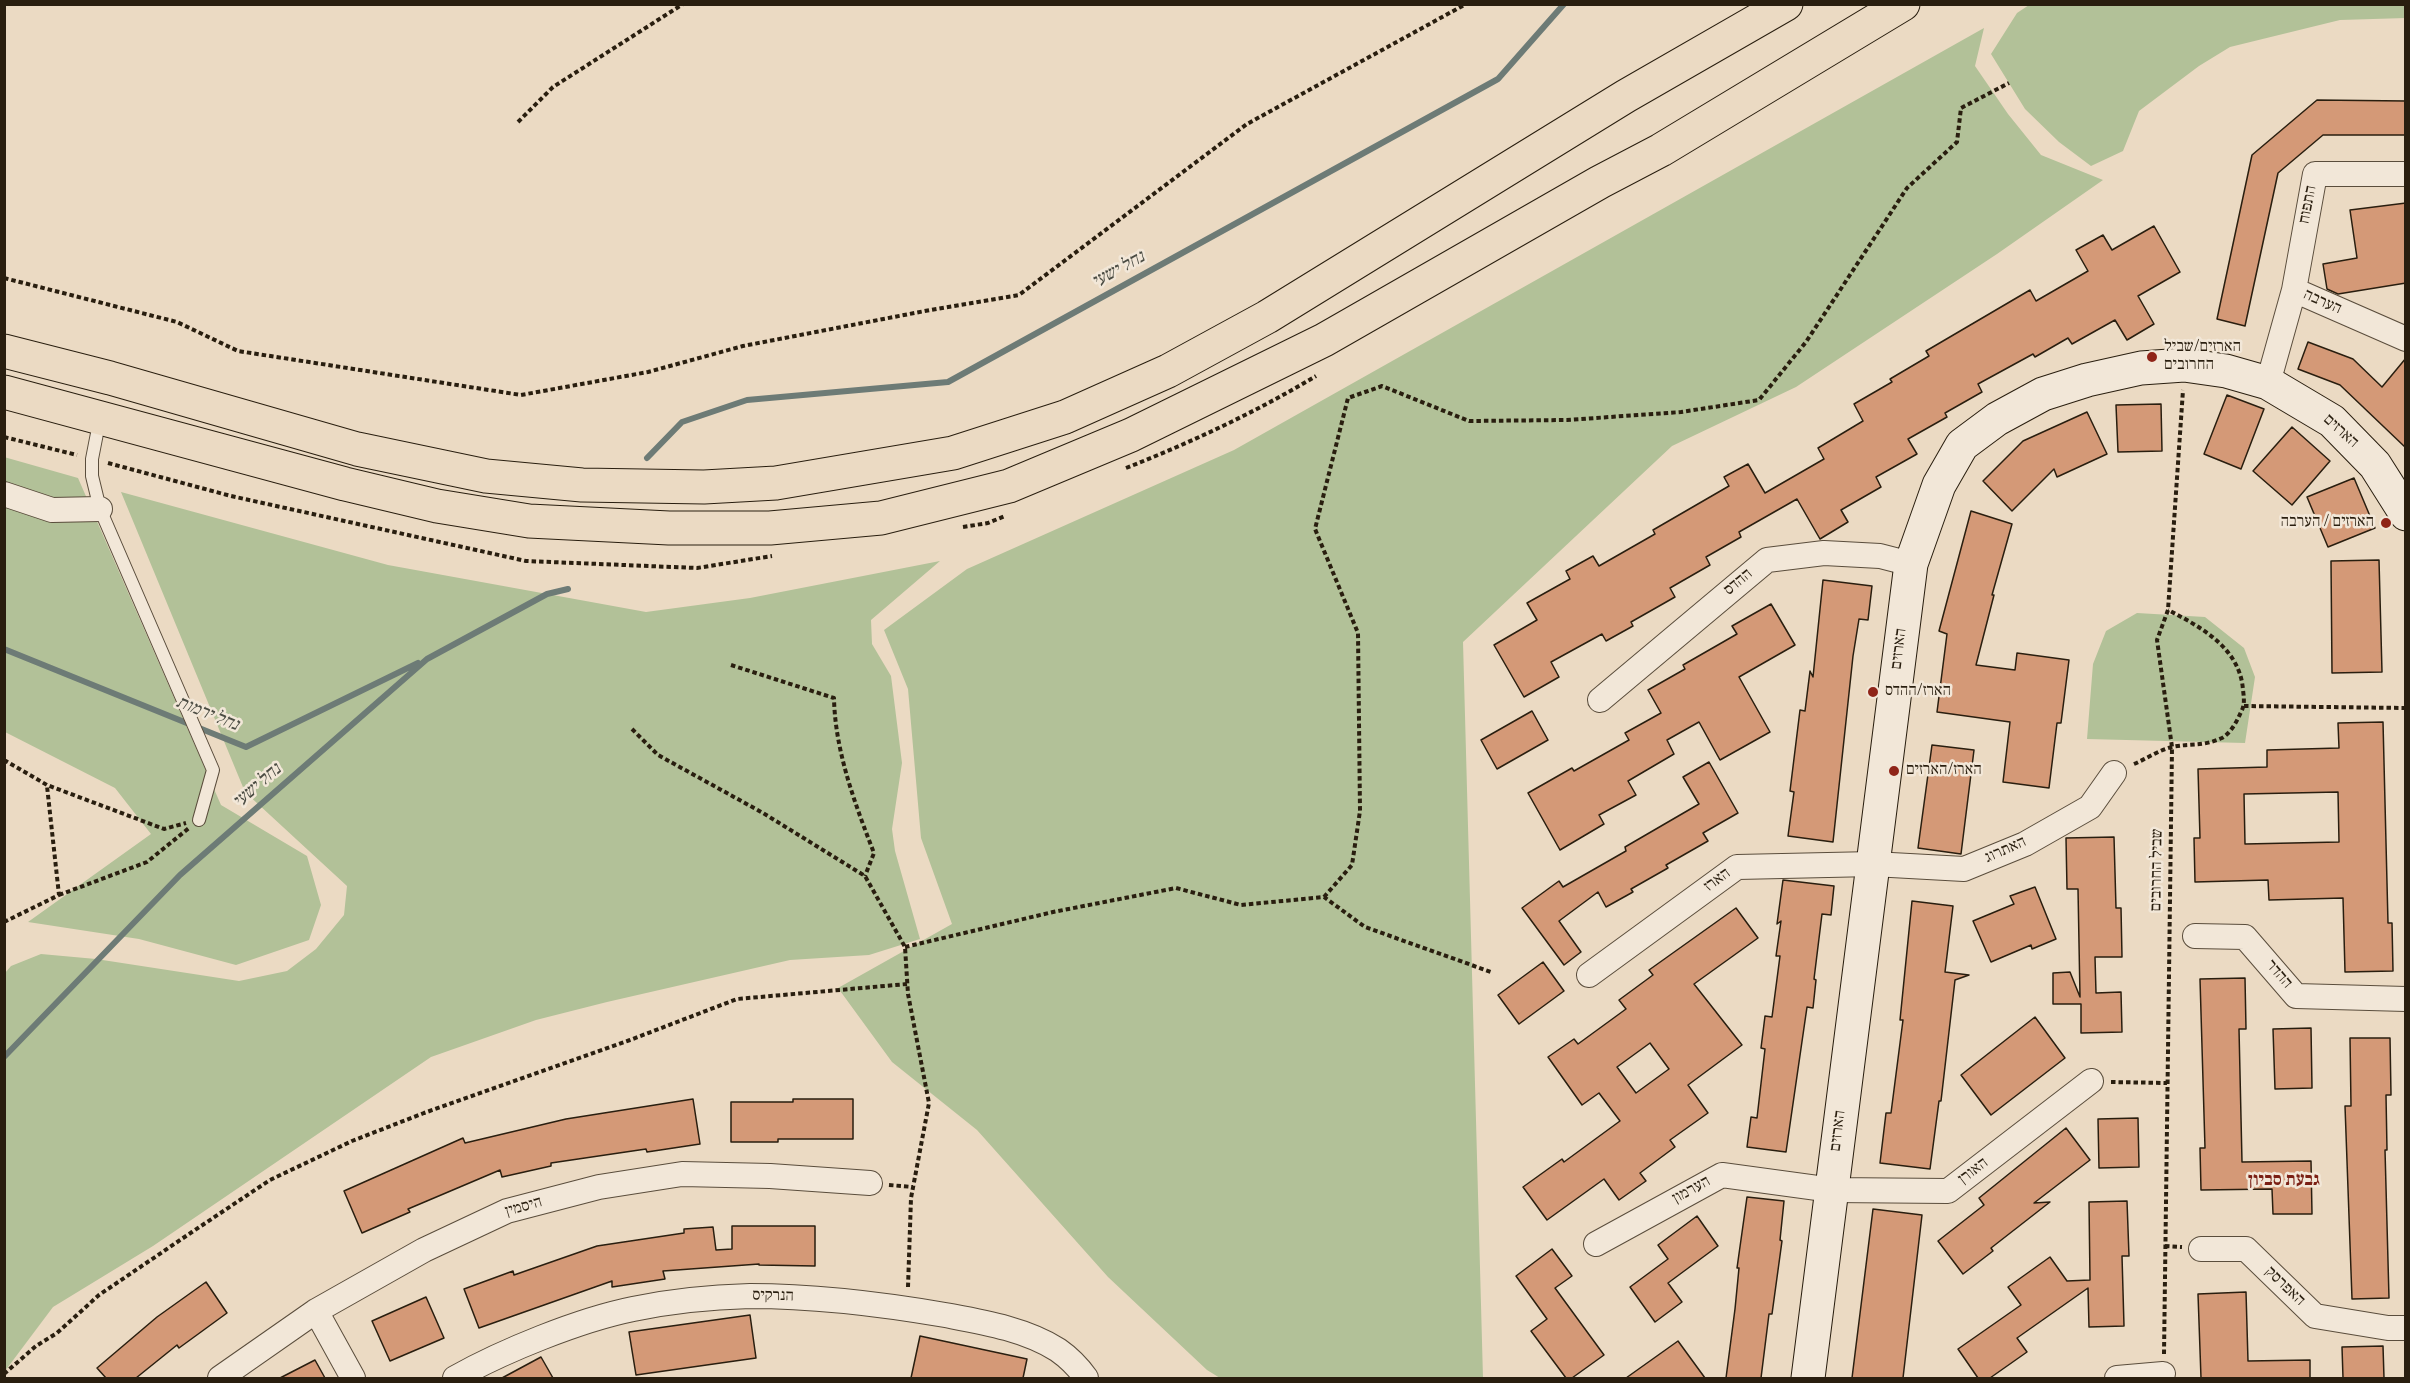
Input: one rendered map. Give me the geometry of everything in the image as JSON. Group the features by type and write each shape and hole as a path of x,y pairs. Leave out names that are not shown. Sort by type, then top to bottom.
{"highway":[{"path":"1626,96 1762,4"},
{"path":"4,351 110,378 357,448 486,476 604,485 704,487 776,483 953,453 1065,417 1168,370 1268,317 1626,96 1786,4"},
{"path":"4,392 345,484 437,506 529,521 669,528 770,528 881,518 1009,486 1131,435 1324,340 1599,182 1660,150 1903,4"}],"street":[{"name":"התפוח","path":"2294,290 2315,174 2406,174"},
{"name":"הערבה","path":"2268,383 2294,290 2406,339"},
{"name":"הארזים","path":"1808,1378 1911,564 1939,485 1962,445 1997,418 2043,394 2087,380 2141,368 2184,365 2226,371 2268,383 2332,421 2375,465 2406,514"},
{"path":"4,494 52,510 100,509"},
{"name":"ההדס","path":"1600,700 1767,560 1824,553 1880,556 1911,564"},
{"name":"האתרוג","path":"1873,864 1964,869 2025,844 2090,807 2114,773"},
{"name":"הארז","path":"1589,975 1737,867 1873,864"},
{"name":"ההדר","path":"2195,936 2245,938 2296,996 2406,999"},
{"name":"האורן","path":"1832,1190 1948,1191 2091,1082"},
{"name":"היסמין","path":"220,1378 316,1311 424,1250 507,1211 599,1187 682,1174 770,1176 870,1183"},
{"name":"הערמון","path":"1596,1244 1722,1175 1832,1190"},
{"name":"האפרסק","path":"2201,1249 2246,1249 2315,1317 2388,1328 2406,1328"},
{"name":"הנרקיס","path":"455,1378 530,1343 632,1309 684,1301 749,1296 810,1298 908,1309 983,1322 1032,1337 1058,1350 1082,1371 1086,1378"},
{"path":"316,1311 353,1378"},
{"path":"2117,1378 2163,1374"}],"lane":[{"path":"100,417 92,459 92,476 100,509 213,770 199,820"}],"path":[{"path":"518,122 553,87 683,4"},
{"path":"4,278 177,322 238,351 521,395 648,372 743,346 1019,295 1247,124 1466,4"},
{"path":"1324,897 1352,865 1360,811 1358,633 1315,529 1348,398 1382,386 1469,421 1567,420 1681,412 1758,400 1806,342 1907,188 1957,142 1961,108 2010,83"},
{"name":"שביל החרובים","path":"2163,1374 2172,747 2157,640 2168,610 2184,365"},
{"path":"2114,773 2172,747 2200,746 2224,737 2237,722 2244,706 2243,683 2237,663 2213,637 2197,625 2168,610"},
{"path":"731,665 834,698 834,724 855,806 874,854 864,876"},
{"path":"2244,706 2406,708"},
{"path":"632,729 658,755 763,813 864,876 904,947 907,984 929,1103 910,1198 908,1309"},
{"path":"4,760 47,785 164,829 199,820"},
{"path":"47,785 59,895"},
{"path":"4,922 59,895 147,862 199,820"},
{"path":"904,947 1053,912 1176,888 1241,905 1324,897 1365,927 1491,972"},
{"path":"4,1374 36,1346 57,1333 99,1294 270,1180 352,1142 434,1109 630,1040 737,999 907,984"},
{"path":"2091,1082 2167,1083"}],"green space":[{"path":"2405,4 2406,18 2340,20 2230,47 2199,66 2139,111 2123,151 2091,166 2059,142 2025,109 1991,54 2017,13 2029,5"},
{"path":"1984,28 1975,66 2008,114 2041,155 2103,180 1997,254 1796,387 1672,446 1463,642 1483,1378 1220,1378 1207,1370 1108,1277 977,1130 892,1062 838,988 952,924 921,838 908,689 884,630 967,569 1234,450"},
{"path":"4,457 78,478 221,805 307,856 321,905 309,940 236,965 139,939 28,922 151,834 115,788 5,732"},
{"path":"121,492 388,565 646,612 750,598 940,561 871,620 872,644 891,676 902,763 892,829 895,851 920,939 869,955 790,960 607,1002 536,1020 431,1057 153,1246 53,1307 5,1371 5,973 11,966 41,954 96,959 239,981 287,971 316,949 344,915 347,886 245,792"},
{"path":"2137,613 2205,617 2244,648 2255,677 2245,743 2087,739 2093,664 2106,631"}],"building":[{"path":"2317,100 2406,101 2406,135 2323,135 2278,173 2245,326 2217,319 2252,155"},
{"path":"2406,203 2406,283 2338,294 2327,289 2323,264 2357,258 2350,210"},
{"path":"2154,226 2180,272 2138,296 2154,324 2127,340 2115,320 2072,344 2068,338 2035,357 2033,354 1978,384 1982,392 1945,413 1947,417 1908,439 1917,454 1876,477 1881,487 1841,510 1848,522 1820,539 1797,499 1739,532 1741,537 1706,557 1710,565 1670,588 1675,597 1631,622 1633,626 1606,641 1602,634 1551,662 1559,677 1524,697 1494,645 1537,620 1527,603 1570,579 1566,571 1593,556 1599,566 1655,534 1653,530 1729,486 1724,477 1748,464 1765,493 1824,459 1818,448 1863,421 1854,404 1892,382 1890,379 1929,356 1926,351 2030,290 2036,301 2088,271 2076,250 2103,235 2112,250"},
{"path":"2308,342 2353,359 2382,387 2406,358 2406,448 2340,385 2298,369"},
{"path":"2227,395 2264,409 2241,469 2204,454"},
{"path":"2161,404 2162,451 2118,452 2116,405"},
{"path":"2087,412 2107,454 2057,477 2054,469 2012,511 1983,481 2023,441"},
{"path":"2292,427 2330,461 2292,505 2253,471"},
{"path":"2354,478 2375,528 2328,547 2307,497"},
{"path":"1971,511 2012,524 1992,595 1994,595 1976,665 2015,670 2017,653 2069,660 2061,723 2057,723 2049,788 2003,782 2010,722 1937,712 1947,634 1939,631"},
{"path":"2379,560 2382,672 2332,673 2331,561"},
{"path":"1823,580 1872,586 1868,620 1859,619 1853,656 1833,842 1788,836 1794,792 1790,791 1800,710 1805,711 1810,671 1813,677"},
{"path":"1771,604 1795,645 1739,677 1770,732 1720,760 1699,722 1667,740 1674,754 1628,781 1636,795 1599,815 1604,824 1560,850 1528,793 1572,768 1574,771 1629,740 1625,733 1661,713 1648,690 1685,669 1683,665 1737,634 1732,626"},
{"path":"1532,711 1548,740 1497,769 1481,740"},
{"path":"2383,722 2388,923 2392,923 2393,971 2345,972 2343,898 2269,900 2268,880 2195,882 2194,838 2200,838 2198,769 2267,767 2267,750 2339,748 2338,723","holes":["2338,792 2339,842 2245,844 2244,794"]},
{"path":"1932,745 1974,750 1961,854 1918,848"},
{"path":"1709,762 1738,813 1703,833 1708,841 1666,865 1668,868 1631,889 1633,892 1606,907 1598,892 1559,921 1581,952 1564,965 1522,908 1559,881 1563,887 1626,851 1625,847 1699,804 1683,777"},
{"path":"2114,837 2116,908 2121,908 2122,957 2095,957 2096,993 2121,992 2122,1032 2081,1033 2081,1004 2053,1004 2053,973 2070,972 2080,997 2078,889 2067,889 2066,838"},
{"path":"1783,880 1834,886 1831,915 1822,914 1813,1008 1807,1007 1786,1152 1747,1147 1751,1117 1757,1118 1765,1049 1761,1048 1765,1016 1772,1017 1780,956 1776,956 1781,921 1777,924"},
{"path":"2035,887 2056,939 2032,949 2031,945 1991,962 1973,921 2014,904 2010,896"},
{"path":"1912,901 1953,906 1945,972 1969,975 1955,980 1941,1101 1939,1101 1930,1169 1880,1163 1886,1113 1891,1113 1903,1020 1900,1020"},
{"path":"1736,908 1758,938 1694,984 1742,1045 1688,1085 1708,1113 1670,1140 1675,1147 1640,1173 1646,1181 1619,1200 1604,1179 1547,1220 1523,1187 1562,1159 1564,1162 1620,1121 1599,1093 1582,1105 1548,1057 1574,1039 1578,1044 1626,1009 1619,1000 1653,975 1649,970","holes":["1650,1043 1669,1069 1636,1093 1617,1067"]},
{"path":"1543,962 1564,991 1519,1024 1498,995"},
{"path":"2245,978 2246,1029 2239,1029 2242,1162 2311,1161 2312,1214 2273,1214 2272,1189 2201,1190 2200,1148 2205,1148 2200,979"},
{"path":"2035,1017 2065,1058 1991,1115 1961,1075"},
{"path":"2311,1028 2312,1088 2275,1089 2273,1029"},
{"path":"2350,1038 2390,1038 2391,1095 2386,1095 2387,1150 2385,1150 2389,1298 2352,1299 2345,1106 2351,1106"},
{"path":"693,1099 700,1144 647,1152 646,1149 551,1163 551,1166 502,1177 500,1170 408,1209 410,1212 362,1233 344,1191 463,1138 465,1143 566,1119"},
{"path":"793,1099 853,1099 853,1139 778,1139 778,1142 731,1142 731,1102 793,1102"},
{"path":"2138,1118 2139,1167 2099,1168 2098,1119"},
{"path":"2066,1128 2090,1160 2034,1203 2050,1202 1991,1248 1993,1251 1963,1274 1938,1241 1984,1205 1979,1198"},
{"path":"1747,1197 1784,1201 1780,1240 1782,1241 1761,1378 1726,1378 1735,1309 1739,1268 1737,1268"},
{"path":"2127,1201 2129,1256 2122,1256 2124,1326 2089,1327 2088,1288 2017,1338 2027,1352 1990,1378 1978,1378 1958,1349 2021,1305 2008,1287 2050,1257 2067,1281 2090,1280 2089,1202"},
{"path":"1873,1209 1922,1215 1903,1378 1852,1378"},
{"path":"1697,1216 1718,1246 1668,1283 1682,1302 1655,1322 1630,1287 1668,1259 1658,1245"},
{"path":"732,1226 815,1226 815,1266 759,1264 663,1271 665,1279 612,1287 612,1281 479,1328 464,1289 513,1271 514,1275 597,1246 684,1233 684,1229 713,1227 716,1250 732,1249"},
{"path":"1552,1249 1572,1276 1555,1288 1604,1355 1572,1378 1566,1378 1531,1331 1547,1319 1516,1276"},
{"path":"206,1282 227,1313 179,1348 177,1345 136,1378 106,1378 97,1368 157,1317"},
{"path":"2246,1292 2248,1361 2310,1360 2310,1378 2201,1378 2198,1294"},
{"path":"426,1297 444,1338 390,1361 372,1321"},
{"path":"750,1315 756,1358 636,1375 629,1332"},
{"path":"920,1336 1027,1359 1023,1378 911,1378"},
{"path":"1678,1341 1705,1378 1626,1378"},
{"path":"2383,1346 2384,1378 2343,1378 2342,1347"},
{"path":"541,1357 553,1378 502,1378"},
{"path":"315,1360 325,1378 280,1378"}],"waterway":[{"name":"נחל ישעי","path":"647,458 682,422 747,400 948,382 1498,79 1564,4"},
{"name":"נחל ישעי","path":"4,1057 180,875 427,659 547,594 568,589"},
{"name":"נחל ירמות","path":"4,649 246,747 418,663"}],"place":[{"name":"הארזים/שביל החרובים","path":"2152,357"},
{"name":"הארזים / הערבה","path":"2386,523"},
{"name":"הארז/ההדס","path":"1873,692"},
{"name":"הארז/הארזים","path":"1894,771"}],"district":[{"name":"גבעת סביון","path":"2284,1182"}]}
